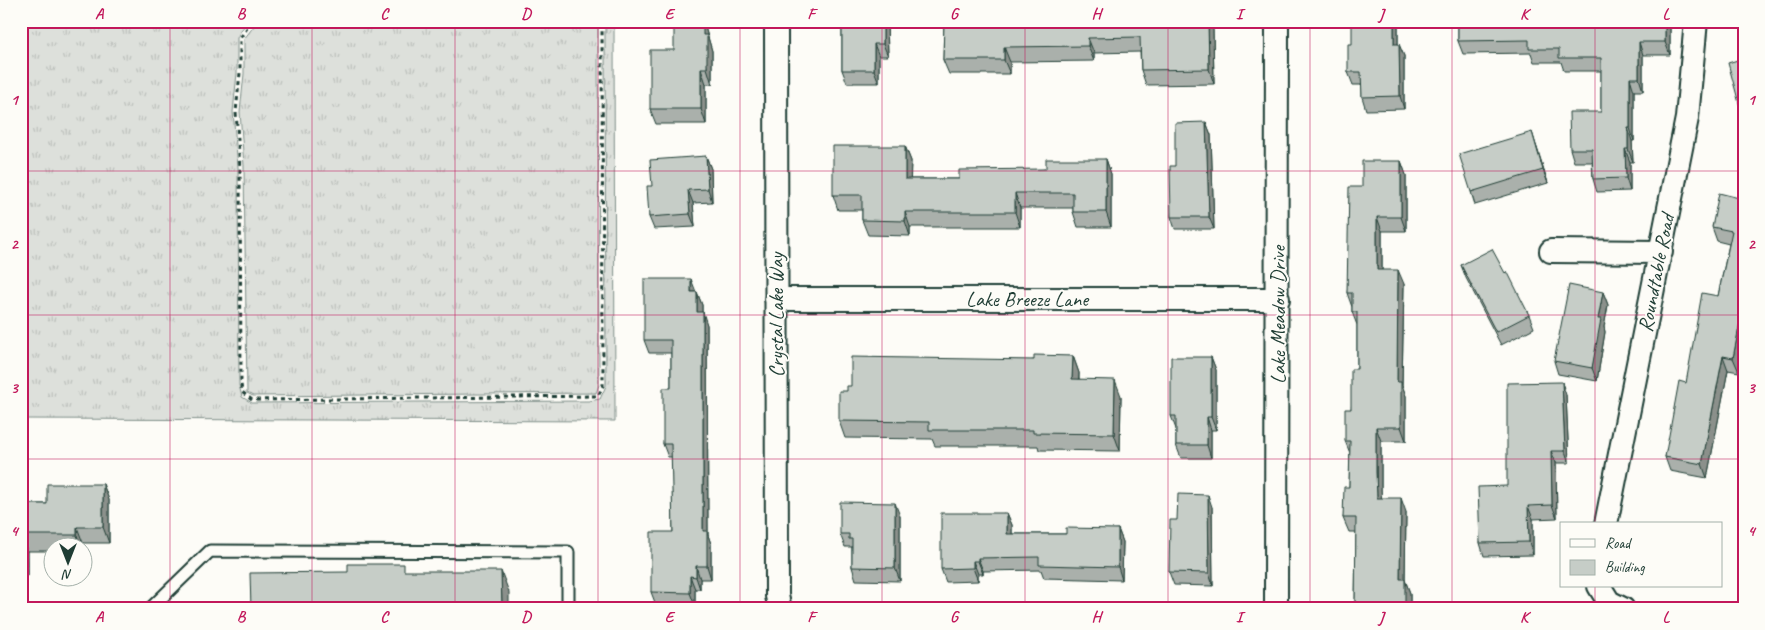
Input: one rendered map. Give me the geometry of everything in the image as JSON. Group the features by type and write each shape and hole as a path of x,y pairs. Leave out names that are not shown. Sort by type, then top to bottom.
{"street":[{"name":"Crystal Lake Way","path":"776,21 777,586 780,609"},
{"name":"Lake Meadow Drive","path":"1276,609 1277,21"},
{"name":"Roundtable Road","path":"1606,522 1689,102 1696,21"},
{"path":"1551,251 1661,252"},
{"name":"Lake Breeze Lane","path":"776,299 1278,299"},
{"path":"1600,588 1609,602 1623,609"}],"lane":[{"path":"150,609 210,551 568,552 568,609"}],"path":[{"path":"252,21 240,38 240,73 236,112 240,167 241,384 242,392 248,398 269,400 589,398 600,394 604,386 602,21 680,22"},
{"path":"700,22 748,22"}],"green space":[{"path":"21,21 249,21 237,38 237,73 233,112 238,167 239,385 242,397 252,403 589,401 600,399 606,386 605,28 614,24 615,421 21,419"},
{"path":"258,21 598,21 599,385 596,393 253,396 247,393 244,166 240,112 244,74 244,39"}],"building":[{"path":"674,21 703,21 703,35 707,35 707,68 701,68 701,109 650,109 650,50 674,50"},
{"path":"842,21 883,21 883,44 874,44 874,70 842,70"},
{"path":"944,21 1208,21 1209,69 1141,70 1140,37 1088,38 1088,46 1004,47 1004,60 943,60"},
{"path":"1352,21 1394,21 1394,44 1399,44 1400,96 1362,97 1361,72 1348,72 1348,44 1352,44"},
{"path":"1458,21 1665,21 1665,42 1639,42 1639,78 1630,78 1630,128 1628,128 1628,149 1625,149 1626,178 1593,179 1592,149 1570,149 1569,112 1601,112 1601,58 1559,58 1559,49 1529,49 1529,40 1458,41"},
{"path":"1744,58 1744,106 1740,107 1728,63"},
{"path":"1206,122 1209,217 1171,217 1170,166 1175,166 1175,123"},
{"path":"1532,132 1543,170 1471,192 1459,154"},
{"path":"833,146 905,146 905,179 959,179 959,170 1046,169 1046,159 1106,159 1106,212 1073,212 1073,193 1015,193 1015,212 905,212 905,221 862,220 862,195 833,195"},
{"path":"706,156 708,189 688,190 690,214 649,217 647,186 652,186 650,160"},
{"path":"1362,161 1401,161 1401,217 1377,217 1377,270 1398,270 1397,382 1401,382 1401,427 1376,427 1376,472 1377,498 1401,498 1400,579 1405,579 1405,609 1355,609 1356,518 1343,518 1344,487 1349,487 1350,441 1345,441 1345,409 1351,409 1351,369 1357,369 1357,312 1352,312 1352,293 1347,293 1349,187 1362,187"},
{"path":"1744,174 1744,301 1733,358 1723,356 1702,464 1665,457 1679,381 1686,383 1702,293 1718,296 1732,231 1712,227 1719,193 1739,198"},
{"path":"1492,249 1505,273 1507,271 1529,315 1496,332 1461,265"},
{"path":"644,279 691,279 691,292 697,292 697,312 703,312 703,531 707,531 707,566 696,566 696,577 690,576 690,593 651,592 651,532 673,532 671,444 663,444 663,388 671,388 671,340 644,340"},
{"path":"1569,285 1603,292 1598,319 1601,319 1592,368 1554,361"},
{"path":"1034,355 1073,356 1072,379 1115,380 1114,434 1033,433 1033,430 929,430 929,422 839,421 839,391 847,391 847,386 851,386 851,357 1034,360"},
{"path":"1171,357 1211,357 1211,417 1207,417 1207,445 1176,445 1176,416 1171,416"},
{"path":"1562,382 1565,451 1551,451 1552,505 1528,506 1529,542 1480,543 1478,487 1507,486 1507,383"},
{"path":"47,484 103,484 103,527 77,527 77,535 22,535 21,560 21,504 47,504"},
{"path":"1178,494 1208,495 1209,573 1169,572 1170,520 1177,520"},
{"path":"840,502 895,503 895,568 852,567 852,539 849,539 849,534 840,534"},
{"path":"941,513 1007,513 1007,534 1066,534 1066,528 1118,529 1118,567 1039,565 1039,557 978,558 978,561 973,561 973,568 941,569"},
{"path":"348,564 404,564 404,571 501,571 502,609 251,609 250,573 348,572"}]}
